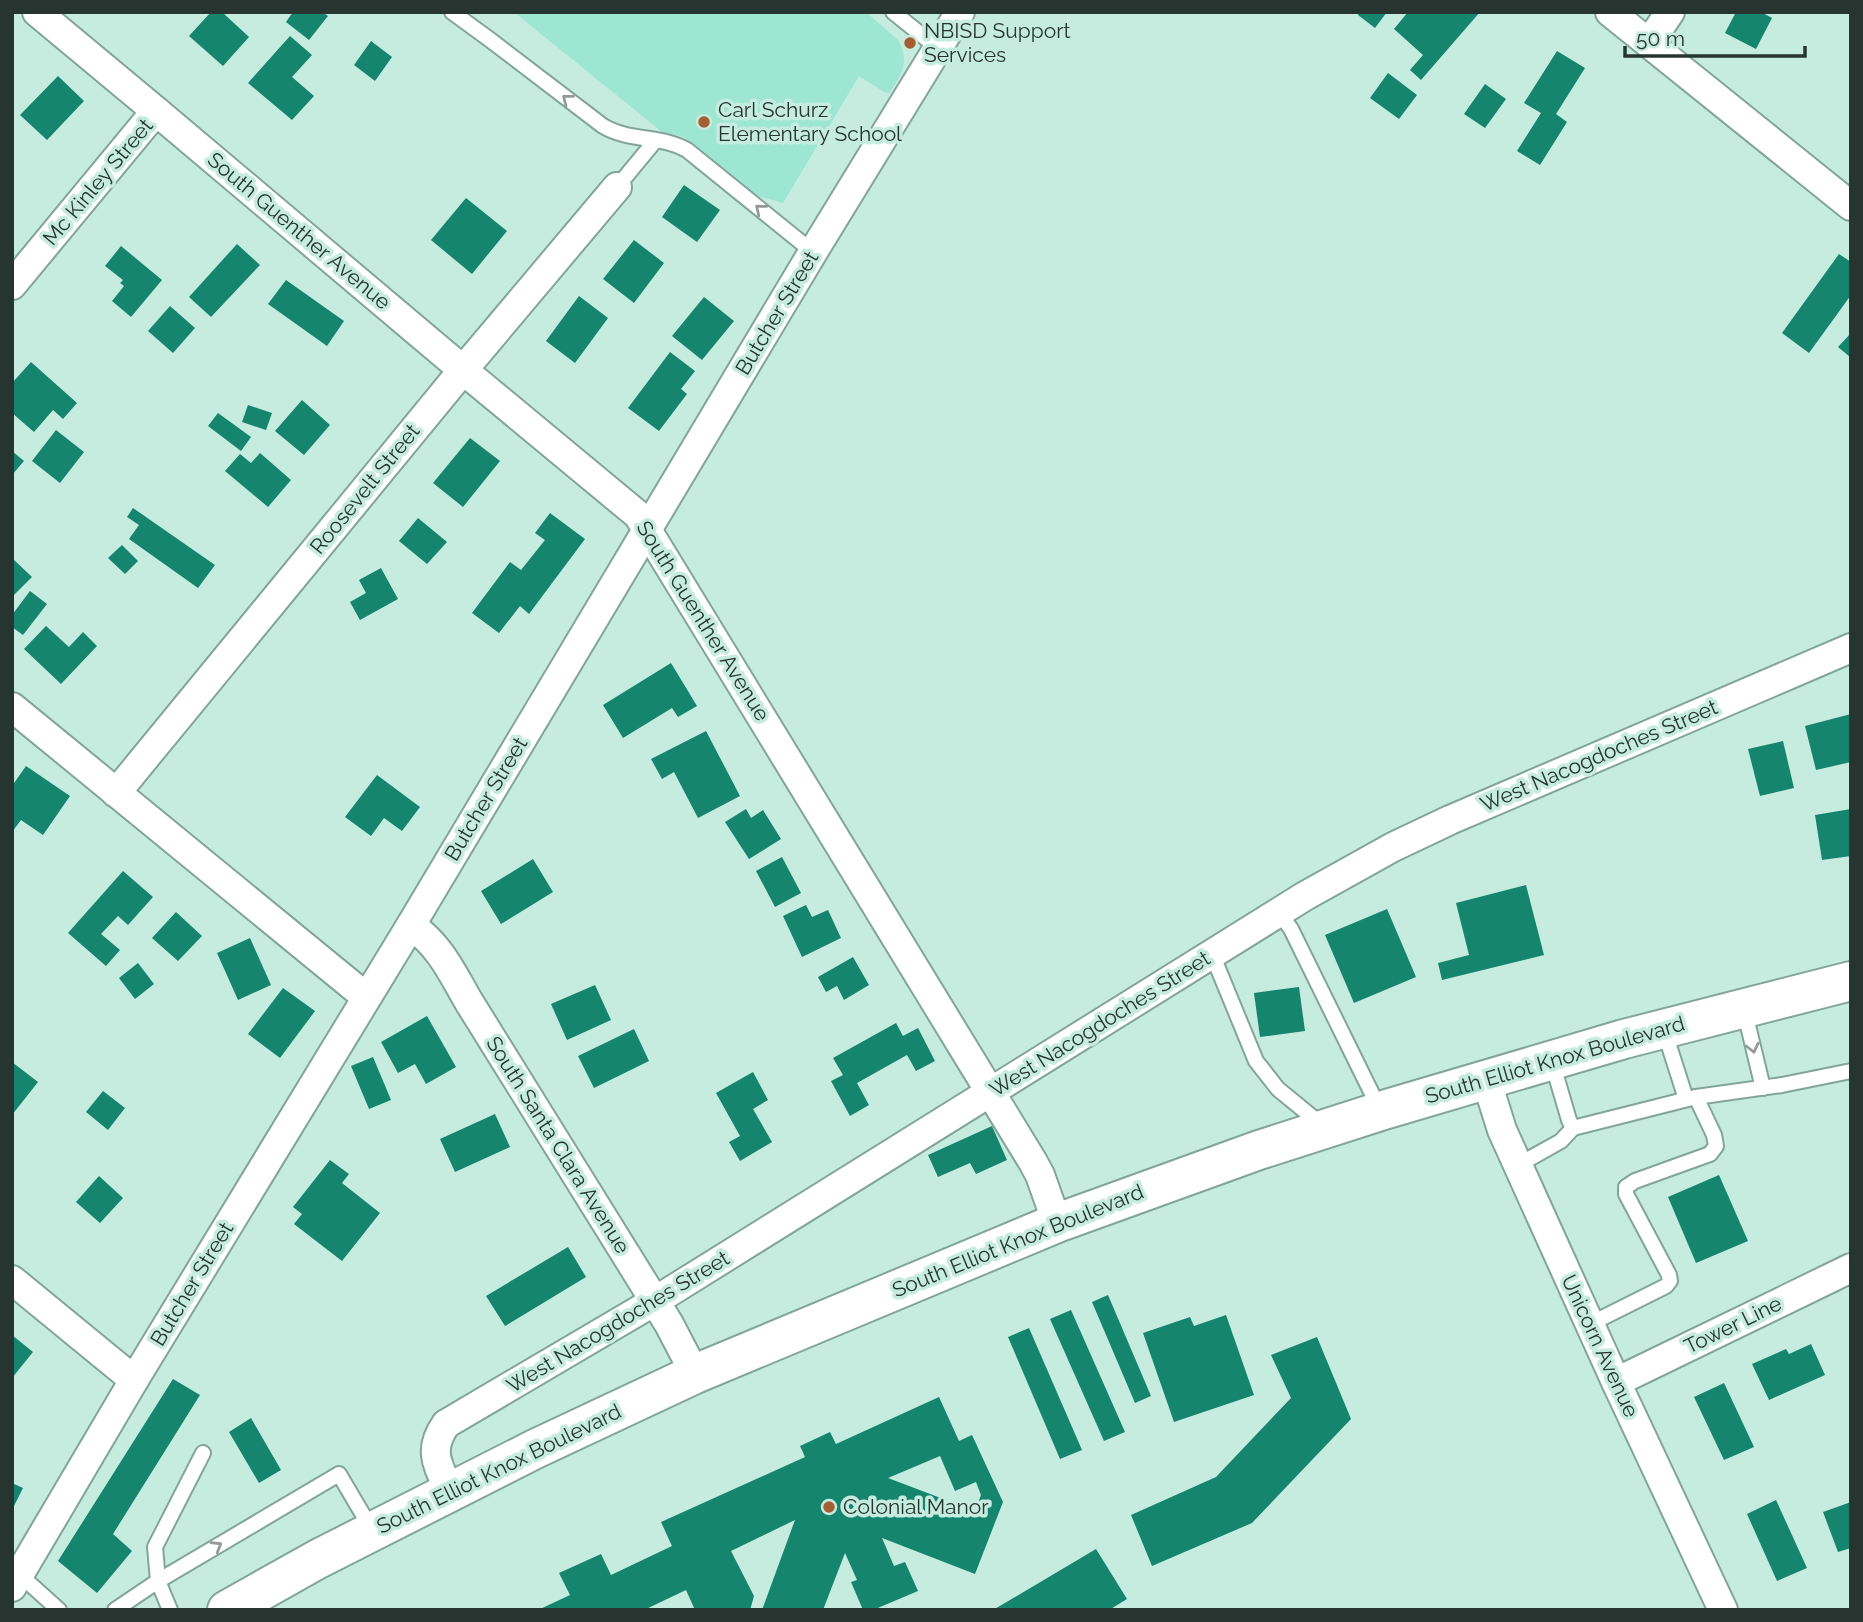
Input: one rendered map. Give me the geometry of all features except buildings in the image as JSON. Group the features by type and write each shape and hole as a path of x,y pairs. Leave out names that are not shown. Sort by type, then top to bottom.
{"main road":[{"name":"South Elliot Knox Boulevard","path":"227,1610 318,1559 535,1449 695,1374 1057,1223 1325,1128 1486,1079 1744,1007 1849,987"}],"street":[{"name":"South Guenther Avenue","path":"37,12 638,514 1034,1162 1057,1223"},
{"name":"Butcher Street","path":"16,1581 134,1380 960,12"},
{"path":"1610,12 1851,206"},
{"path":"1649,43 1670,12"},
{"name":"Mc Kinley Street","path":"12,285 156,111"},
{"name":"Roosevelt Street","path":"117,793 463,370 617,187"},
{"name":"West Nacogdoches Street","path":"450,1492 435,1461 434,1448 446,1424 655,1301 1279,912 1349,870 1450,820 1851,648"},
{"path":"12,707 366,997"},
{"name":"South Santa Clara Avenue","path":"411,925 441,954 669,1324 695,1374"},
{"name":"Unicorn Avenue","path":"1486,1079 1502,1130 1723,1610"},
{"name":"Tower Line","path":"1616,1382 1851,1268"},
{"path":"12,1280 134,1380"}],"lane":[{"path":"452,12 603,127 622,136 674,144 687,150 813,252"},
{"path":"893,12 939,48"},
{"path":"617,187 655,141"},
{"path":"1279,912 1291,929 1380,1111"},
{"path":"1212,954 1256,1061 1278,1089 1325,1128"},
{"path":"1744,1007 1763,1088"},
{"path":"1590,1324 1666,1286 1670,1281 1626,1194 1626,1187 1635,1181 1710,1154 1716,1146 1714,1135 1691,1098 1664,1029"},
{"path":"1552,1060 1573,1128"},
{"path":"1518,1165 1561,1141 1573,1128 1691,1098 1763,1088 1851,1071"},
{"path":"170,1610 158,1581 155,1547 203,1453"},
{"path":"115,1610 158,1581 339,1474 372,1532"},
{"path":"16,1581 59,1610"}],"green space":[{"path":"514,12 866,12 898,40 904,61 901,74 889,93 859,76 783,203 757,196 684,137 662,132"}],"place":[{"name":"NBISD Support Services","path":"910,43"},
{"name":"Carl Schurz Elementary School","path":"704,122"},
{"name":"Colonial Manor","path":"829,1507"}]}
